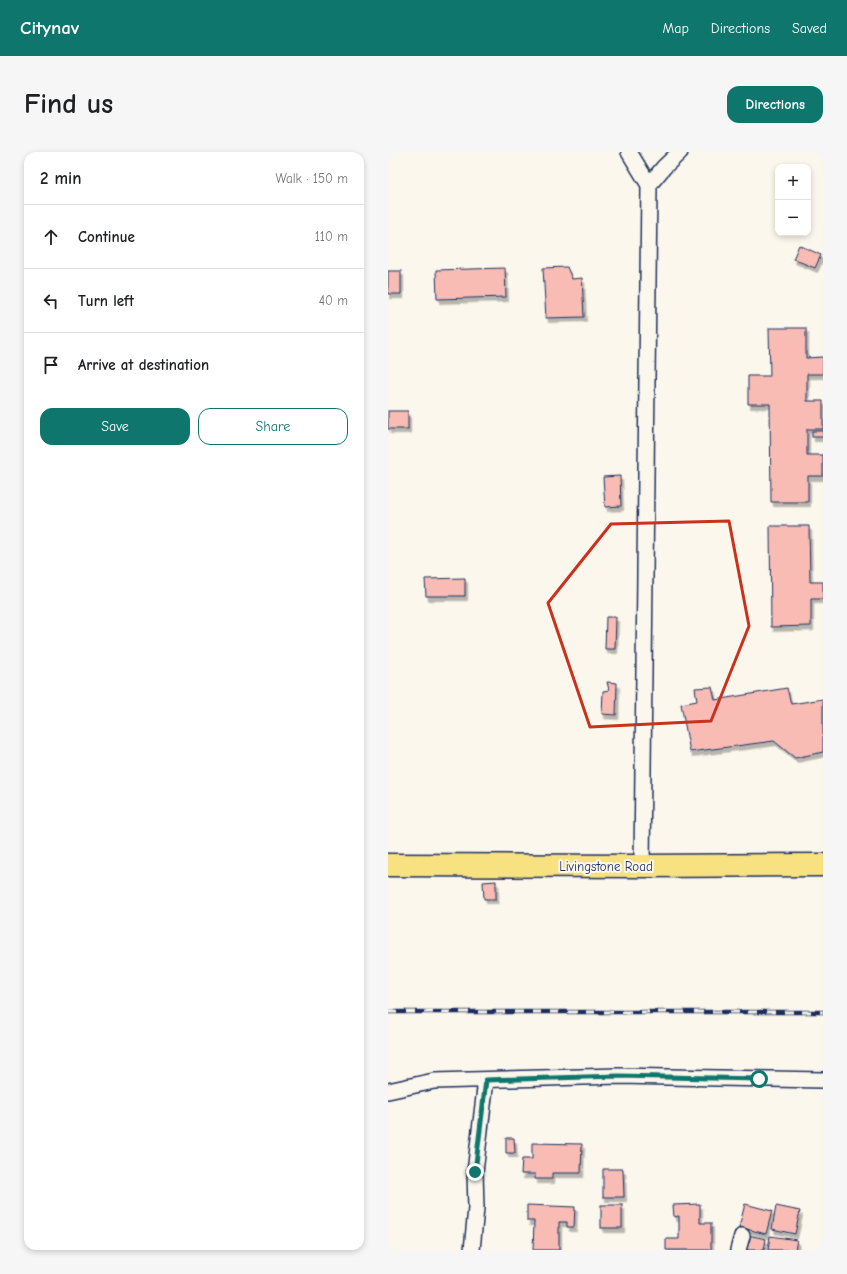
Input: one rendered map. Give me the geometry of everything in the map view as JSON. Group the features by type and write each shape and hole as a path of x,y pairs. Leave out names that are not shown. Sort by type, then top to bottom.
{"highway":[{"name":"Livingstone Road","path":"388,865 823,865"}],"street":[{"path":"629,152 649,185 642,866"},
{"path":"649,185 664,167 680,152"},
{"path":"388,1091 434,1081 618,1076 823,1080"},
{"path":"472,1250 476,1208 475,1172 486,1080"}],"highlighted area":[{"path":"729,521 749,626 711,721 590,727 548,603 611,524"}],"building":[{"path":"799,245 821,255 815,268 793,259"},
{"path":"567,267 572,279 582,278 584,317 546,318 543,268"},
{"path":"505,268 506,297 437,299 436,270"},
{"path":"388,271 401,271 401,294 388,294"},
{"path":"769,328 806,328 806,358 823,357 823,374 807,374 807,401 823,401 823,429 807,429 807,455 823,455 823,476 808,476 808,502 771,502 770,404 748,404 748,376 770,376"},
{"path":"388,411 408,411 408,429 388,429"},
{"path":"812,431 823,431 823,437 812,437"},
{"path":"620,476 621,506 605,507 603,477"},
{"path":"770,526 809,526 810,582 823,582 823,599 811,599 811,626 771,627"},
{"path":"465,578 465,596 426,596 425,579"},
{"path":"606,617 616,617 615,649 605,649"},
{"path":"607,682 617,683 616,715 602,714 603,691 609,690"},
{"path":"712,687 715,700 787,688 791,704 823,699 823,752 795,758 774,741 690,752 681,704 697,701 695,688"},
{"path":"496,881 496,899 484,899 483,882"},
{"path":"506,1138 514,1138 515,1153 506,1153"},
{"path":"532,1143 582,1144 581,1173 552,1173 552,1179 535,1179 535,1174 521,1174 522,1159 532,1159"},
{"path":"603,1169 623,1169 624,1197 603,1197"},
{"path":"700,1204 700,1223 711,1223 711,1250 666,1250 666,1239 679,1239 679,1216 674,1217 673,1205"},
{"path":"745,1204 772,1211 766,1234 739,1227"},
{"path":"527,1205 575,1207 574,1227 567,1227 567,1222 559,1222 559,1250 533,1250 534,1221 527,1221"},
{"path":"601,1205 622,1205 622,1228 601,1228"},
{"path":"776,1206 800,1211 795,1234 772,1229"},
{"path":"743,1234 766,1239 764,1250 740,1250"},
{"path":"770,1236 797,1240 795,1250 768,1250"}],"railway":[{"path":"388,1012 823,1012"}],"route":[{"path":"475,1172 486,1080 618,1076 759,1079"}]}
